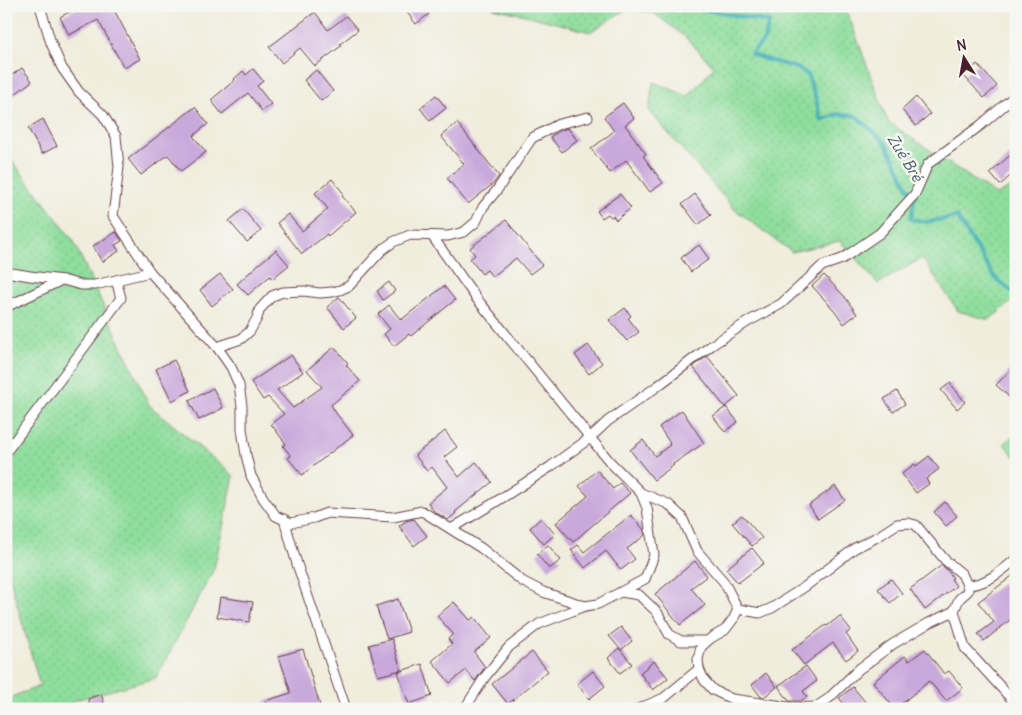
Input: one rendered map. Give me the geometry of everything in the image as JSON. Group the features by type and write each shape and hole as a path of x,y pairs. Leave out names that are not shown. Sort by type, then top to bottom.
{"street":[{"path":"40,6 50,43 62,68 79,92 103,115 116,136 119,168 113,216 150,272 218,346 231,368 240,386 242,429 251,476 276,516 291,523 327,513 393,517 422,510 481,548 522,581 543,592 585,606"},
{"path":"451,529 550,467 590,438 608,421 712,345 781,304 822,266 842,259 880,233 915,194 928,164 982,125 1015,98"},
{"path":"218,346 241,340 250,331 260,309 272,296 283,292 304,291 320,293 340,290 349,286 382,250 393,242 410,235 448,236 464,232 476,222 483,207 497,190 532,138 559,124 588,117"},
{"path":"432,236 476,299 610,462 641,492 668,504 682,516 697,551 724,582 738,609"},
{"path":"6,272 95,285 150,272"},
{"path":"6,307 63,280"},
{"path":"6,452 121,298 116,280"},
{"path":"463,709 509,647 539,624 585,606 598,604 645,579 654,555 647,508 641,492"},
{"path":"284,519 300,573 346,709"},
{"path":"738,609 760,613 772,608 806,586 855,548 897,524 908,523 916,525 945,560 962,574 967,585 968,591 959,599 954,611 965,648 1016,704"},
{"path":"967,585 975,585 990,578 1016,559"},
{"path":"621,592 639,595 657,612 669,634 681,641 707,641"},
{"path":"738,609 725,630 711,638 701,648 698,659 699,669 704,680 713,690 732,699 753,705 776,705 792,708 816,707 828,699 859,669 893,644 929,622 954,611"},
{"path":"638,709 664,698 699,669"}],"green space":[{"path":"492,6 845,6 888,122 996,195 1016,185 1016,299 989,320 958,311 922,258 878,284 840,241 792,252 734,209 649,111 653,82 688,96 714,67 685,37 654,13 629,8 590,32 493,8"},
{"path":"6,153 73,240 149,405 234,476 214,569 156,678 72,701 74,709 6,709 6,699 40,686 6,565"},
{"path":"1016,432 1016,458 1004,444"}],"building":[{"path":"80,6 112,6 140,59 124,68 98,20 69,35 60,17"},
{"path":"402,6 422,6 429,14 416,24"},
{"path":"315,12 328,30 346,16 358,30 315,66 300,48 282,63 269,47"},
{"path":"977,64 997,86 984,98 964,76"},
{"path":"22,68 32,81 10,98 6,93 6,79"},
{"path":"253,69 263,81 257,86 271,104 262,111 248,93 222,114 211,100 243,71 246,75"},
{"path":"316,70 333,91 321,101 304,80"},
{"path":"436,95 446,108 430,121 420,108"},
{"path":"916,97 930,114 916,126 902,110"},
{"path":"623,103 634,118 625,125 646,154 643,156 663,183 650,192 626,160 610,173 591,149 614,131 604,117"},
{"path":"195,107 208,124 193,136 206,152 181,171 168,155 141,175 128,159"},
{"path":"43,119 57,146 42,154 28,128"},
{"path":"457,123 499,176 494,183 468,204 447,178 464,164 441,136"},
{"path":"568,128 577,140 562,152 550,137"},
{"path":"1016,150 1016,171 1000,185 990,173"},
{"path":"332,179 344,194 342,196 356,212 328,236 327,234 302,254 277,223 288,214 302,231 328,209 315,193"},
{"path":"620,194 631,208 616,220 608,214 602,218 597,211"},
{"path":"695,194 711,215 698,225 682,204"},
{"path":"243,209 261,231 247,242 229,221"},
{"path":"506,220 542,265 530,274 516,258 492,277 487,270 482,274 470,259 475,255 470,248"},
{"path":"116,232 122,241 115,245 119,251 102,262 93,246"},
{"path":"699,245 709,259 691,272 681,258"},
{"path":"276,250 289,265 272,279 270,276 248,295 237,284"},
{"path":"220,274 233,289 212,306 200,290"},
{"path":"824,275 845,297 857,314 844,324 812,286"},
{"path":"389,282 395,291 383,300 377,291"},
{"path":"444,286 455,300 411,336 409,334 394,346 384,334 390,329 378,314 389,305 401,320"},
{"path":"339,297 356,318 344,328 327,307"},
{"path":"625,308 631,316 628,318 639,332 627,341 609,320"},
{"path":"588,345 602,363 589,374 575,355"},
{"path":"334,347 360,381 331,405 353,435 302,475 288,458 291,456 283,446 286,444 271,424 284,414 268,397 263,400 251,382 291,355 303,372 277,390 293,408 322,387 307,370"},
{"path":"707,356 739,396 725,407 693,367"},
{"path":"174,360 190,391 172,401 156,369"},
{"path":"1016,364 1016,403 996,385"},
{"path":"950,383 965,402 957,409 941,390"},
{"path":"213,388 223,408 199,420 189,401"},
{"path":"897,391 905,404 893,412 884,399"},
{"path":"726,407 738,422 725,432 713,416"},
{"path":"682,410 704,443 673,464 654,480 630,450 643,440 655,456 670,445 659,427"},
{"path":"445,431 457,447 444,457 459,477 476,462 492,482 448,520 435,512 428,503 447,487 432,467 427,471 415,455"},
{"path":"929,456 939,469 926,479 929,484 916,493 902,474 914,464 916,466"},
{"path":"597,470 613,489 620,483 630,493 573,542 556,523 588,496 579,486"},
{"path":"835,486 845,500 818,519 809,505"},
{"path":"945,502 957,516 946,526 934,512"},
{"path":"631,515 644,530 645,535 627,549 635,559 621,570 606,551 585,568 571,550 578,545 584,552"},
{"path":"742,515 762,538 752,546 732,523"},
{"path":"541,518 555,534 544,544 530,528"},
{"path":"414,519 427,536 414,546 399,526 406,521"},
{"path":"548,545 561,560 549,569 537,554"},
{"path":"752,548 764,563 738,583 726,569"},
{"path":"695,561 707,576 691,588 705,605 680,625 655,594"},
{"path":"942,565 953,578 951,579 956,586 925,610 910,589"},
{"path":"1016,573 1016,615 984,641 978,634 994,622 978,602"},
{"path":"891,579 902,593 890,603 878,589"},
{"path":"220,597 253,602 249,622 217,617"},
{"path":"398,599 409,632 387,639 376,606"},
{"path":"454,602 470,620 474,617 491,638 474,652 485,667 475,681 466,670 450,683 432,661 452,644 448,639 453,634 437,616"},
{"path":"840,616 851,630 846,634 858,651 846,660 833,643 804,665 792,650"},
{"path":"621,627 632,641 621,650 609,636"},
{"path":"392,639 401,670 378,676 369,645"},
{"path":"619,648 632,664 620,673 608,658"},
{"path":"303,649 321,709 268,709 265,701 291,693 279,656"},
{"path":"925,649 944,674 949,671 963,688 946,701 929,681 895,709 873,682 905,656 909,661"},
{"path":"532,652 548,671 508,704 492,684"},
{"path":"654,661 668,678 653,690 640,673"},
{"path":"422,664 432,696 409,704 398,672"},
{"path":"806,666 817,681 803,691 807,697 801,701 789,701 778,686"},
{"path":"593,671 605,686 589,699 577,684"},
{"path":"766,673 777,687 764,697 761,697 752,685"},
{"path":"853,687 871,709 848,709 839,698"},
{"path":"101,694 106,709 91,709 88,699"}],"waterway":[{"name":"Zué Bré","path":"688,6 769,22 764,40 751,54 797,68 807,74 821,120 838,114 856,116 885,142 908,188 915,194 911,219 927,222 957,217 995,278 1016,295"}]}
